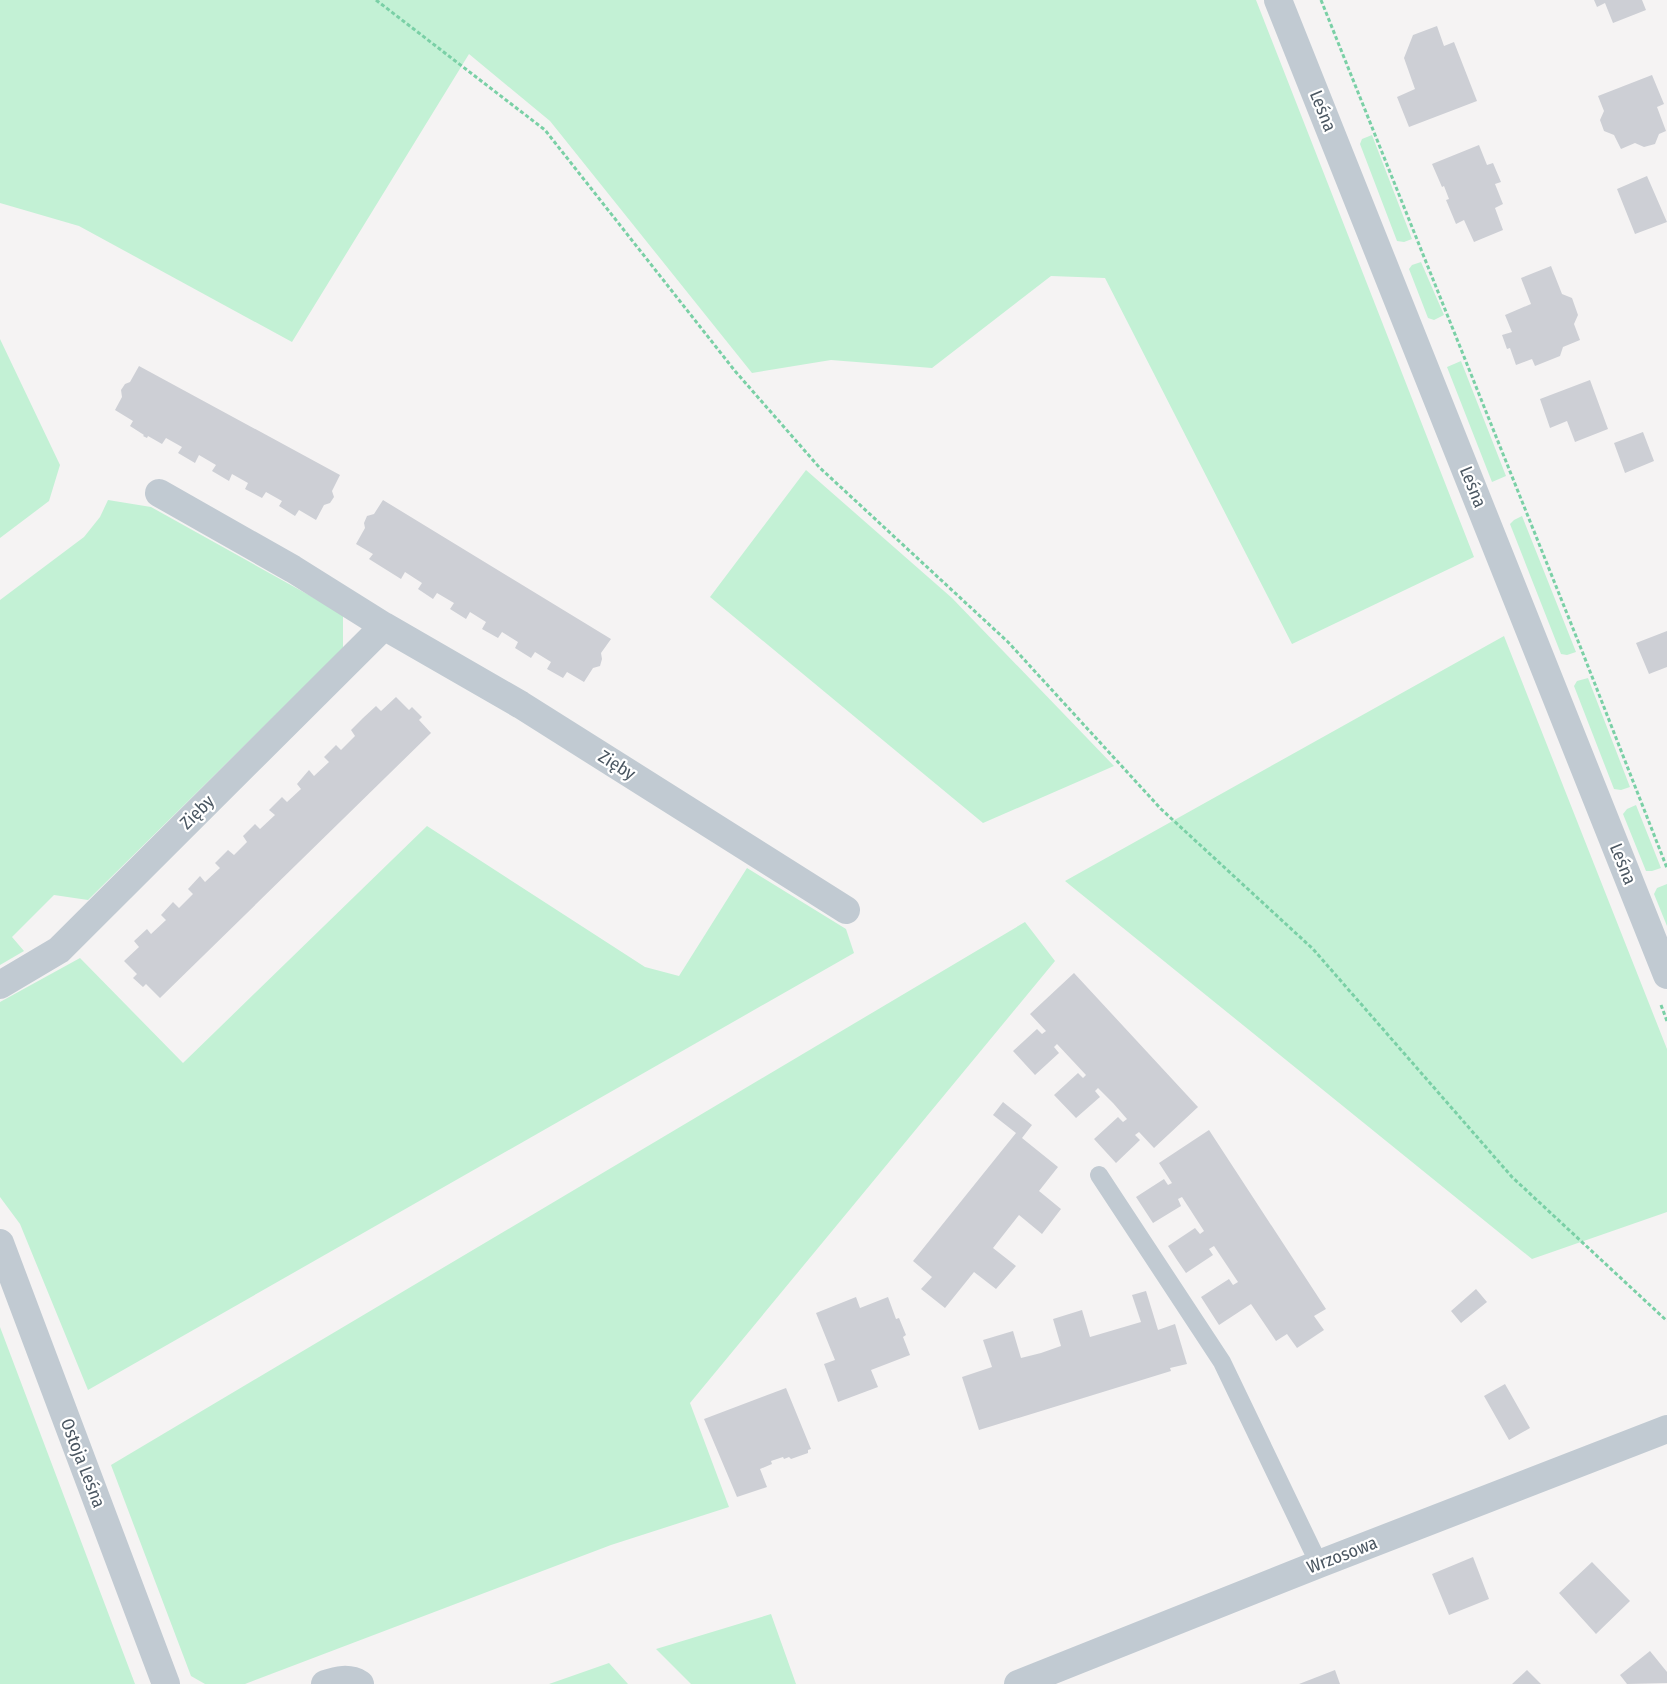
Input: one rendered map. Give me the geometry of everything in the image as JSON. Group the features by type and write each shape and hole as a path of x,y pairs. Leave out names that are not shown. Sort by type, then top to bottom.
{"street":[{"name":"Leśna","path":"1278,0 1667,975"},
{"name":"Zięby","path":"159,493 293,568 384,626 521,705 846,910"},
{"name":"Zięby","path":"0,985 59,950 384,626"},
{"name":"Ostoja Leśna","path":"0,1243 166,1684"},
{"name":"Wrzosowa","path":"1018,1684 1319,1564 1667,1429"},
{"path":"325,1684 338,1679 356,1681 360,1684"}],"lane":[{"path":"1099,1175 1222,1362 1319,1564"}],"path":[{"path":"376,0 545,130 735,371 819,467 1008,642 1161,809 1313,949 1512,1177 1667,1320"},
{"path":"1321,0 1667,868"}],"green space":[{"path":"0,0 1256,0 1474,557 1292,644 1105,278 1051,276 932,368 831,360 752,373 550,121 469,54 292,342 79,226 0,203"},
{"path":"1372,135 1412,239 1404,242 1397,241 1360,144 1362,139"},
{"path":"1421,262 1444,315 1434,320 1428,318 1409,269 1412,265"},
{"path":"0,339 60,465 49,501 0,538"},
{"path":"1461,361 1506,476 1492,482 1447,367"},
{"path":"806,470 952,598 1114,766 983,823 710,597"},
{"path":"108,500 151,507 343,614 343,648 88,900 54,895 12,937 24,951 0,965 0,600 84,537 100,517"},
{"path":"1522,516 1576,652 1567,655 1561,654 1510,524"},
{"path":"1504,636 1667,1049 1667,1212 1532,1259 1065,881"},
{"path":"1588,678 1630,787 1621,790 1614,789 1574,686 1577,681"},
{"path":"1636,805 1661,868 1652,871 1646,871 1623,814 1627,809"},
{"path":"427,826 645,967 679,976 747,868 846,929 854,953 88,1390 20,1224 0,1197 0,1002 80,958 183,1063"},
{"path":"1667,884 1667,926 1654,894 1657,888"},
{"path":"1025,922 1055,961 690,1403 729,1507 611,1545 245,1684 205,1684 191,1676 111,1465"},
{"path":"0,1327 135,1684 0,1684"},
{"path":"771,1614 796,1684 691,1684 656,1649"},
{"path":"609,1663 628,1684 549,1684"}],"building":[{"path":"1594,0 1642,0 1646,10 1613,23 1605,3 1597,7"},
{"path":"1437,26 1444,46 1454,42 1477,101 1409,127 1397,97 1415,89 1404,58 1413,35"},
{"path":"1652,75 1664,104 1657,107 1666,131 1659,134 1655,144 1644,147 1635,143 1621,149 1614,135 1604,131 1600,120 1604,111 1598,96"},
{"path":"1479,145 1487,165 1493,163 1501,182 1495,184 1503,204 1495,208 1503,230 1474,242 1464,220 1456,224 1446,200 1449,199 1444,186 1442,187 1432,164"},
{"path":"1647,176 1667,222 1635,234 1617,189"},
{"path":"1551,266 1562,294 1572,298 1578,315 1574,324 1580,340 1563,347 1560,356 1535,366 1532,359 1516,365 1510,348 1507,349 1502,335 1512,332 1505,315 1531,304 1521,278"},
{"path":"139,366 340,475 332,491 334,497 330,503 324,505 316,520 299,510 295,516 279,506 282,501 266,492 262,498 245,489 248,483 232,474 229,481 212,471 216,465 199,455 195,463 178,453 182,447 166,438 162,444 148,436 147,438 143,436 130,426 133,421 115,410 122,397 121,390 125,384 130,382"},
{"path":"1590,380 1608,429 1575,442 1567,421 1550,428 1540,399"},
{"path":"1643,432 1654,461 1625,473 1614,443"},
{"path":"383,500 611,639 601,653 600,666 593,668 584,682 567,672 563,678 547,669 551,662 535,652 531,658 515,648 518,642 502,632 498,638 482,629 486,622 470,612 466,619 450,609 454,603 437,593 433,599 418,589 422,583 405,572 401,579 369,559 373,554 356,544 365,528 364,523 367,516 374,514"},
{"path":"1667,631 1667,667 1649,674 1636,643"},
{"path":"396,697 409,710 412,707 422,717 419,720 431,733 160,998 146,984 143,987 133,978 137,974 124,961 139,947 134,941 147,929 151,934 166,920 161,915 173,902 179,908 193,894 188,889 200,876 205,882 220,868 215,863 228,850 234,855 247,842 243,836 255,824 260,829 275,815 269,810 282,797 287,802 301,789 297,784 309,770 314,776 329,762 324,757 336,745 341,750 355,736 351,730 363,718 376,706 381,711"},
{"path":"1074,973 1198,1107 1154,1148 1139,1132 1135,1135 1140,1140 1116,1163 1094,1139 1118,1117 1123,1122 1127,1119 1113,1103 1098,1088 1095,1091 1100,1097 1076,1118 1054,1095 1078,1073 1083,1078 1086,1075 1057,1044 1054,1047 1059,1053 1035,1075 1013,1051 1037,1029 1042,1034 1046,1031 1030,1014"},
{"path":"1003,1102 1032,1125 1022,1138 1058,1167 1039,1191 1061,1209 1042,1234 1019,1215 993,1248 1016,1266 996,1289 974,1272 945,1308 921,1289 932,1277 913,1261 1016,1133 993,1115"},
{"path":"1209,1130 1326,1309 1314,1316 1324,1330 1297,1348 1287,1334 1276,1341 1251,1304 1219,1325 1201,1297 1229,1279 1233,1285 1238,1282 1214,1246 1209,1249 1213,1255 1186,1273 1177,1260 1168,1246 1195,1228 1200,1234 1204,1231 1182,1197 1178,1199 1181,1206 1153,1223 1136,1197 1164,1179 1168,1185 1172,1183 1159,1163"},
{"path":"1476,1289 1487,1302 1461,1323 1451,1311"},
{"path":"1146,1291 1158,1330 1175,1324 1187,1364 1170,1368 1171,1371 979,1430 962,1377 992,1367 983,1340 1013,1331 1021,1358 1041,1353 1061,1346 1053,1319 1082,1310 1090,1337 1141,1322 1132,1295"},
{"path":"856,1297 860,1308 888,1297 896,1319 899,1318 906,1335 903,1337 910,1355 871,1370 878,1387 838,1402 824,1364 835,1360 816,1313"},
{"path":"1505,1384 1530,1428 1509,1440 1484,1396"},
{"path":"786,1388 811,1449 808,1450 808,1453 791,1459 789,1457 784,1459 783,1457 771,1461 772,1464 760,1469 767,1487 737,1497 704,1419"},
{"path":"1473,1557 1489,1599 1449,1615 1432,1574"},
{"path":"1592,1562 1630,1601 1596,1634 1559,1593"},
{"path":"1650,1651 1667,1672 1667,1683 1627,1684 1620,1675"},
{"path":"1335,1670 1340,1684 1299,1684"},
{"path":"1527,1670 1541,1684 1512,1684"}]}
